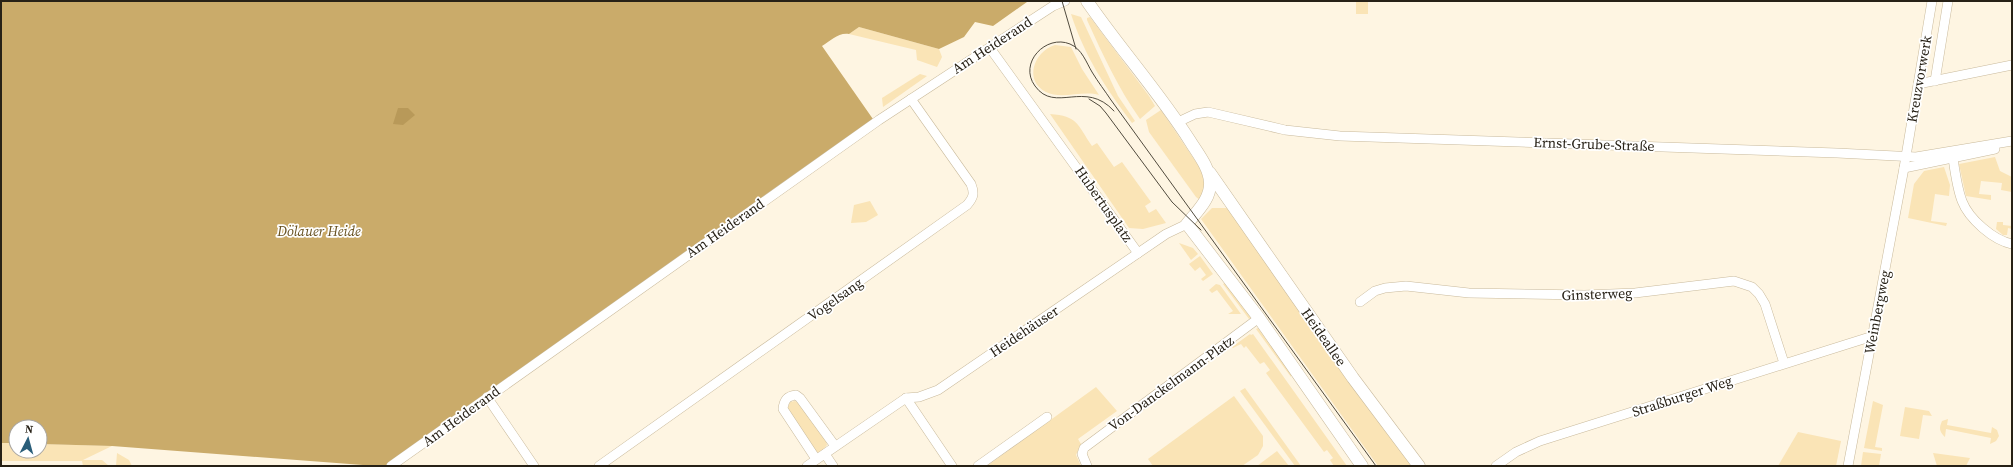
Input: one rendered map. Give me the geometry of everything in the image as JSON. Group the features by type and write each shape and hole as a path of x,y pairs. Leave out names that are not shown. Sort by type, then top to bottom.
{"main road":[{"path":"1087,1 1178,122 1207,168 1210,188 1202,204 1188,224 1258,318 1362,466"},
{"name":"Heideallee","path":"1207,168 1353,378 1419,466"},
{"path":"1202,204 1212,201 1220,201 1232,205"}],"street":[{"name":"Am Heiderand","path":"391,466 722,230 911,99 1053,6 1065,1"},
{"name":"Kreuzvorwerk","path":"1906,158 1932,1"},
{"path":"1936,81 1948,1"},
{"name":"Hubertusplatz","path":"990,48 1138,253 1166,234 1188,224"},
{"path":"1918,84 2012,65"},
{"name":"Vogelsang","path":"599,466 707,391 967,205 972,199 974,191 971,184 911,99"},
{"name":"Ernst-Grube-Straße","path":"1178,122 1195,114 1208,112 1285,130 1333,136 1829,153 1906,158 1928,156 2012,141"},
{"path":"1904,168 2012,145"},
{"name":"Weinbergweg","path":"1848,466 1906,158"},
{"path":"1953,158 1959,191 1967,210 1988,233 2000,241 2012,244"},
{"name":"Heidehäuser","path":"807,466 906,398 919,397 938,390 1138,253"},
{"name":"Ginsterweg","path":"1360,302 1380,290 1406,286 1468,293 1585,295 1635,293 1734,281 1752,287 1759,294 1765,304 1784,363"},
{"name":"Von-Danckelmann-Platz","path":"1087,466 1082,454 1084,448 1258,318"},
{"name":"Straßburger Weg","path":"1496,466 1516,452 1540,441 1873,336"},
{"path":"816,460 783,409 784,402 790,396 796,395 800,398 835,446"},
{"path":"487,397 534,466"},
{"path":"906,398 952,466"},
{"path":"978,466 1047,417"},
{"path":"825,454 833,466"}],"shaded area":[{"path":"1356,1 1368,1 1368,14 1356,14"},
{"path":"1071,14 1081,17 1118,96 1135,121 1132,123 1113,97 1089,58"},
{"path":"1090,17 1155,106 1140,119 1105,59 1087,20 1087,18"},
{"path":"859,27 939,49 942,57 937,67 917,60 916,50 849,34"},
{"path":"1055,45 1071,47 1082,69 1099,95 1059,95 1046,92 1039,87 1033,74 1034,67 1041,54"},
{"path":"920,74 927,76 883,107 882,98"},
{"path":"398,108 408,108 415,115 403,125 393,124"},
{"path":"1161,110 1206,177 1206,182 1200,200 1196,197 1149,132 1146,120"},
{"path":"1050,114 1066,117 1076,122 1092,146 1097,143 1114,167 1122,162 1151,202 1145,206 1149,213 1156,209 1166,223 1143,229 1129,228"},
{"path":"1995,157 2000,171 2012,177 2012,192 2001,190 2002,183 1981,181 1979,194 1991,195 1991,200 1966,196 1959,164"},
{"path":"1944,167 1950,185 1949,196 1935,194 1931,221 1947,223 1946,226 1908,218 1914,184 1924,171"},
{"path":"870,201 878,215 866,222 851,223 854,205"},
{"path":"1212,208 1230,208 1414,466 1378,466 1201,219"},
{"path":"1997,222 2003,222 2003,225 2012,226 2012,229 2008,228 2007,235 2003,235 1996,229"},
{"path":"1179,243 1193,248 1198,254 1191,260"},
{"path":"1200,256 1213,274 1203,281 1201,279 1206,275 1200,267 1195,271 1189,264"},
{"path":"1225,283 1251,318 1249,319 1223,284"},
{"path":"1216,284 1220,285 1241,314 1228,314 1233,311 1217,290 1212,293 1209,290"},
{"path":"1258,328 1291,372 1291,377 1256,329"},
{"path":"1250,334 1253,334 1347,466 1334,466 1330,460 1333,458 1327,450 1324,452 1266,373 1270,370 1264,362 1260,364 1246,346 1244,348 1241,344 1233,348 1232,347"},
{"path":"1096,387 1117,411 1078,439 1081,444 1076,455 1081,466 987,466"},
{"path":"1245,388 1301,466 1295,466 1240,391"},
{"path":"1234,396 1263,436 1263,446 1258,455 1242,466 1153,466 1148,459"},
{"path":"795,401 800,404 826,441 827,445 821,452 816,452 787,410 790,402"},
{"path":"1873,401 1883,405 1875,447 1882,448 1882,451 1864,448"},
{"path":"1905,407 1929,411 1932,416 1923,415 1919,439 1900,436"},
{"path":"1948,419 1947,425 1991,433 1992,427 1997,430 1999,436 1996,441 1990,444 1991,438 1946,429 1945,437 1940,429 1940,426 1942,421"},
{"path":"1798,432 1841,441 1836,466 1778,466"},
{"path":"1,443 8,443 8,459 48,459 48,444 112,446 83,460 102,460 109,466 83,466 82,461 1,461"},
{"path":"1277,451 1289,466 1257,466"},
{"path":"1863,452 1881,454 1879,466 1861,466"},
{"path":"117,453 129,460 132,466 116,466"},
{"path":"1933,453 1970,458 1966,466 1937,466"}],"green space":[{"name":"Dölauer Heide","path":"1,1 1027,2 993,26 975,22 964,37 939,49 859,27 849,34 842,34 831,39 822,46 875,122 385,466 112,446 48,444 48,419 8,419 8,443 1,443"}],"tram line":[{"path":"1062,1 1076,49"},
{"path":"1114,111 1103,102 1092,98 1082,96 1061,98 1043,94 1035,86 1031,77 1030,68 1032,60 1044,47 1052,43 1061,42 1070,44 1081,52 1094,76 1111,100 1376,466"},
{"path":"1089,99 1100,106 1106,113 1172,202 1201,230"}]}
